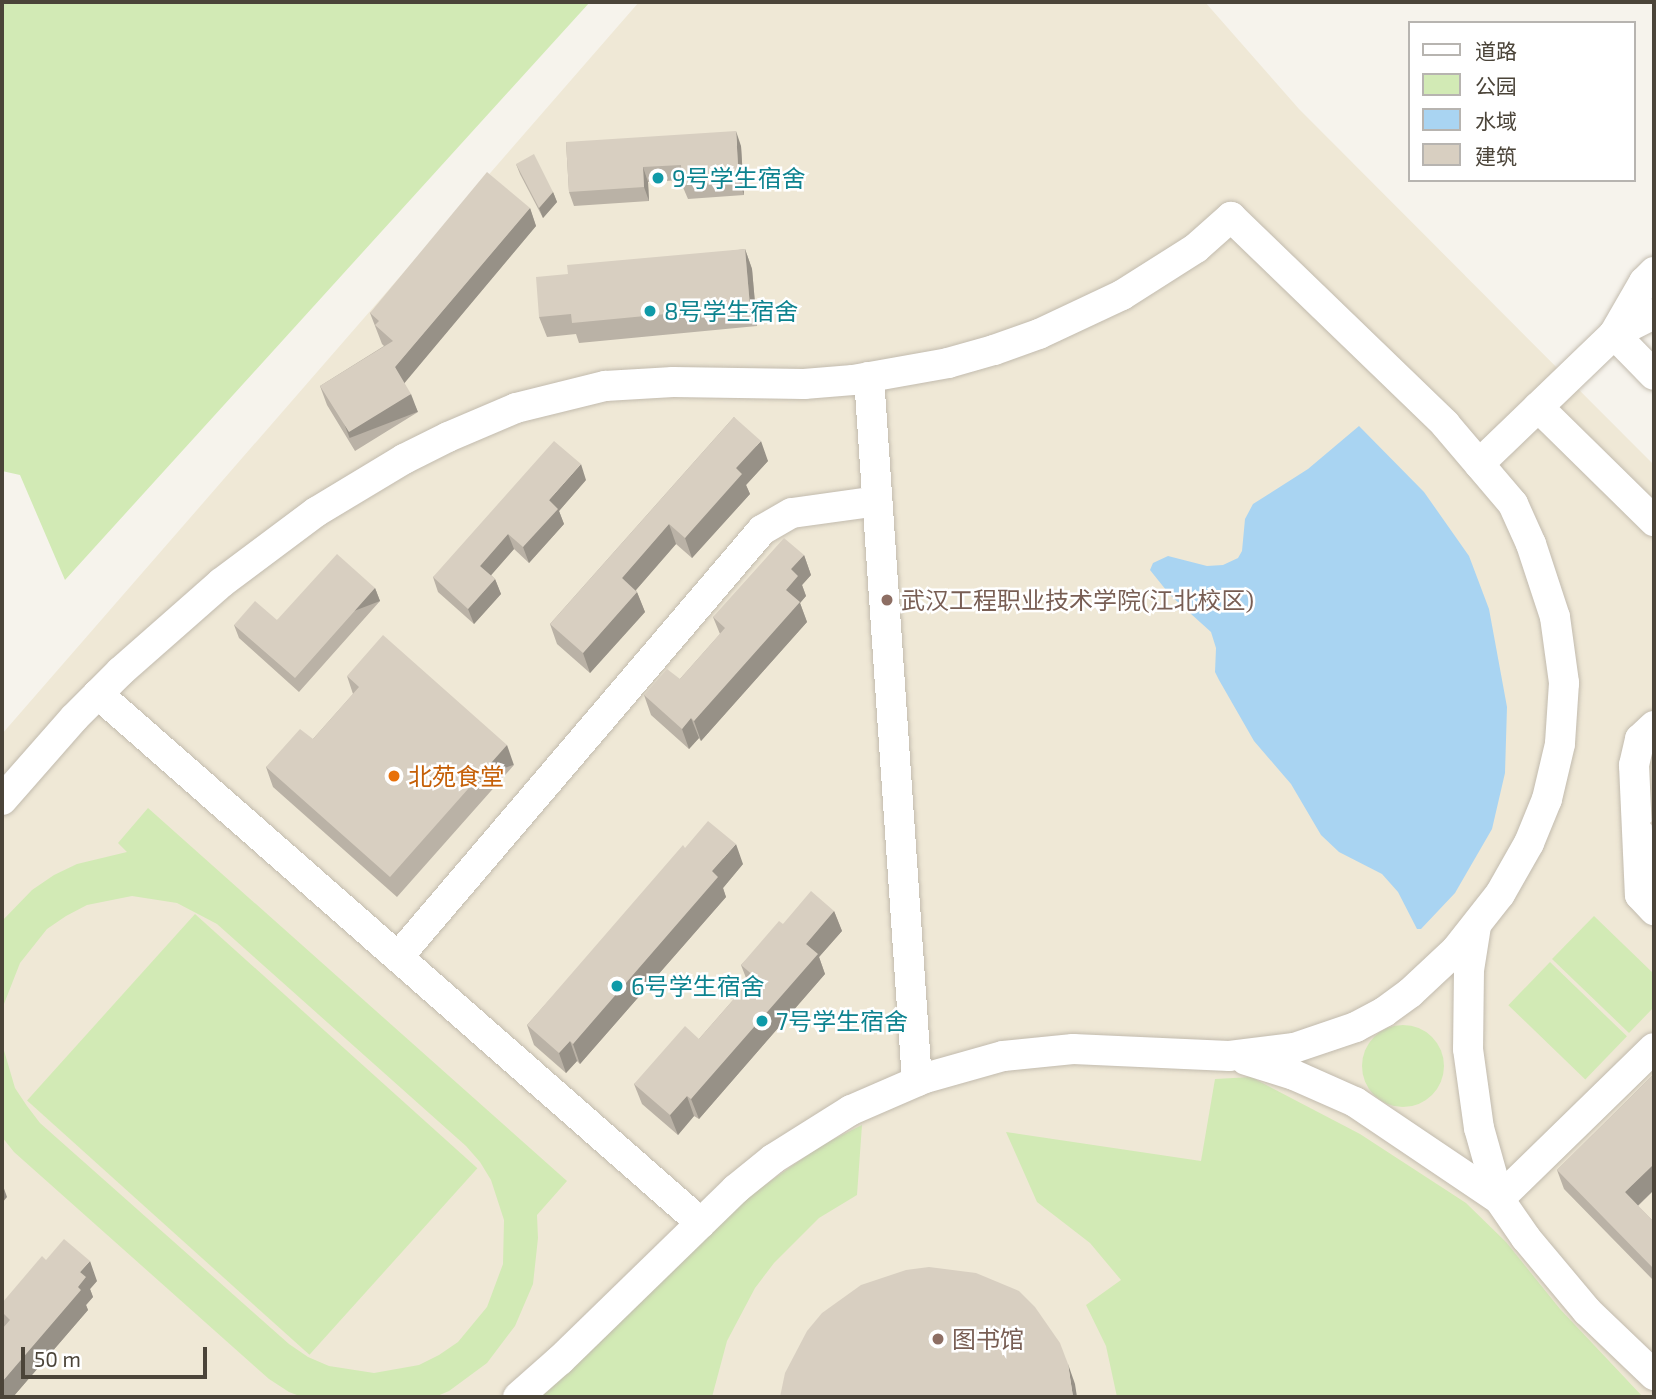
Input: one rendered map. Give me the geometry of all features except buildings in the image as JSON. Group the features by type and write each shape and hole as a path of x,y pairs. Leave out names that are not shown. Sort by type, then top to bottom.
{"street":[{"path":"2,800 99,694 180,618 316,512 404,459 516,408 572,392 639,383 768,385 869,377 948,363 1049,329 1122,295 1196,248 1231,217 1446,424 1513,504 1531,544 1555,617 1564,683 1560,744 1547,799 1529,843 1500,894 1476,926 1410,993 1356,1027 1294,1048 1229,1056 1073,1049 1003,1056 917,1081 851,1110 811,1133 736,1189 560,1360 518,1397"},
{"path":"1479,464 1614,334 1644,282 1654,272"},
{"path":"1614,334 1654,314"},
{"path":"1614,334 1654,375"},
{"path":"869,377 917,1081"},
{"path":"1538,407 1654,521"},
{"path":"398,957 762,530 792,513 877,501"},
{"path":"99,694 701,1223"},
{"path":"1654,726 1640,739 1634,765 1640,895 1654,910"},
{"path":"1476,926 1469,970 1468,1049 1479,1128 1499,1199"},
{"path":"1499,1199 1654,1048"},
{"path":"1229,1056 1294,1075 1354,1102 1392,1124 1499,1199 1541,1257 1587,1311 1654,1375"}],"shaded area":[{"name":"武汉工程职业技术学院(江北校区)","path":"639,2 1205,2 1299,109 1654,465 1654,1397 2,1397 2,734"}],"green space":[{"path":"2,2 590,2 65,580 20,475 2,471"},
{"path":"148,808 567,1181 537,1215 538,1238 533,1284 515,1326 487,1363 449,1391 435,1397 302,1397 289,1392 269,1379 14,1152 2,1137 2,921 32,890 54,875 77,864 127,852 118,843","holes":["132,896 177,903 217,924 466,1146 491,1180 504,1220 503,1264 487,1307 458,1342 439,1355 419,1365 374,1373 329,1366 308,1357 289,1344 40,1123 15,1088 3,1047 4,1004 20,963 47,929 87,905"]},
{"path":"195,914 477,1168 309,1355 27,1101"},
{"path":"1594,916 1654,974 1654,1007 1629,1033 1552,959"},
{"path":"1550,962 1627,1036 1585,1079 1508,1005"},
{"path":"1403,1025 1419,1029 1432,1037 1440,1050 1444,1066 1440,1082 1432,1095 1419,1103 1403,1107 1387,1103 1374,1095 1366,1082 1362,1066 1366,1050 1374,1037 1387,1029"},
{"path":"1251,1077 1360,1134 1466,1203 1506,1242 1560,1309 1643,1397 1117,1397 1106,1346 1086,1305 1121,1280 1090,1243 1037,1202 1006,1132 1201,1161 1215,1079"},
{"path":"862,1125 857,1195 819,1218 774,1263 755,1288 727,1341 712,1397 541,1397 642,1290 742,1201 822,1145"}],"water":[{"path":"1359,426 1424,492 1469,556 1489,609 1507,707 1505,773 1492,829 1455,893 1421,929 1417,929 1398,892 1382,874 1339,852 1321,835 1291,784 1254,741 1219,680 1215,672 1216,648 1211,632 1170,595 1150,570 1153,563 1168,556 1207,566 1223,565 1238,558 1242,551 1245,519 1253,504 1308,469"}],"place":[{"name":"9号学生宿舍","path":"658,178"},
{"name":"8号学生宿舍","path":"650,311"},
{"name":"武汉工程职业技术学院(江北校区)","path":"887,600"},
{"name":"北苑食堂","path":"394,776"},
{"name":"6号学生宿舍","path":"617,986"},
{"name":"7号学生宿舍","path":"762,1021"},
{"name":"图书馆","path":"938,1339"}]}
